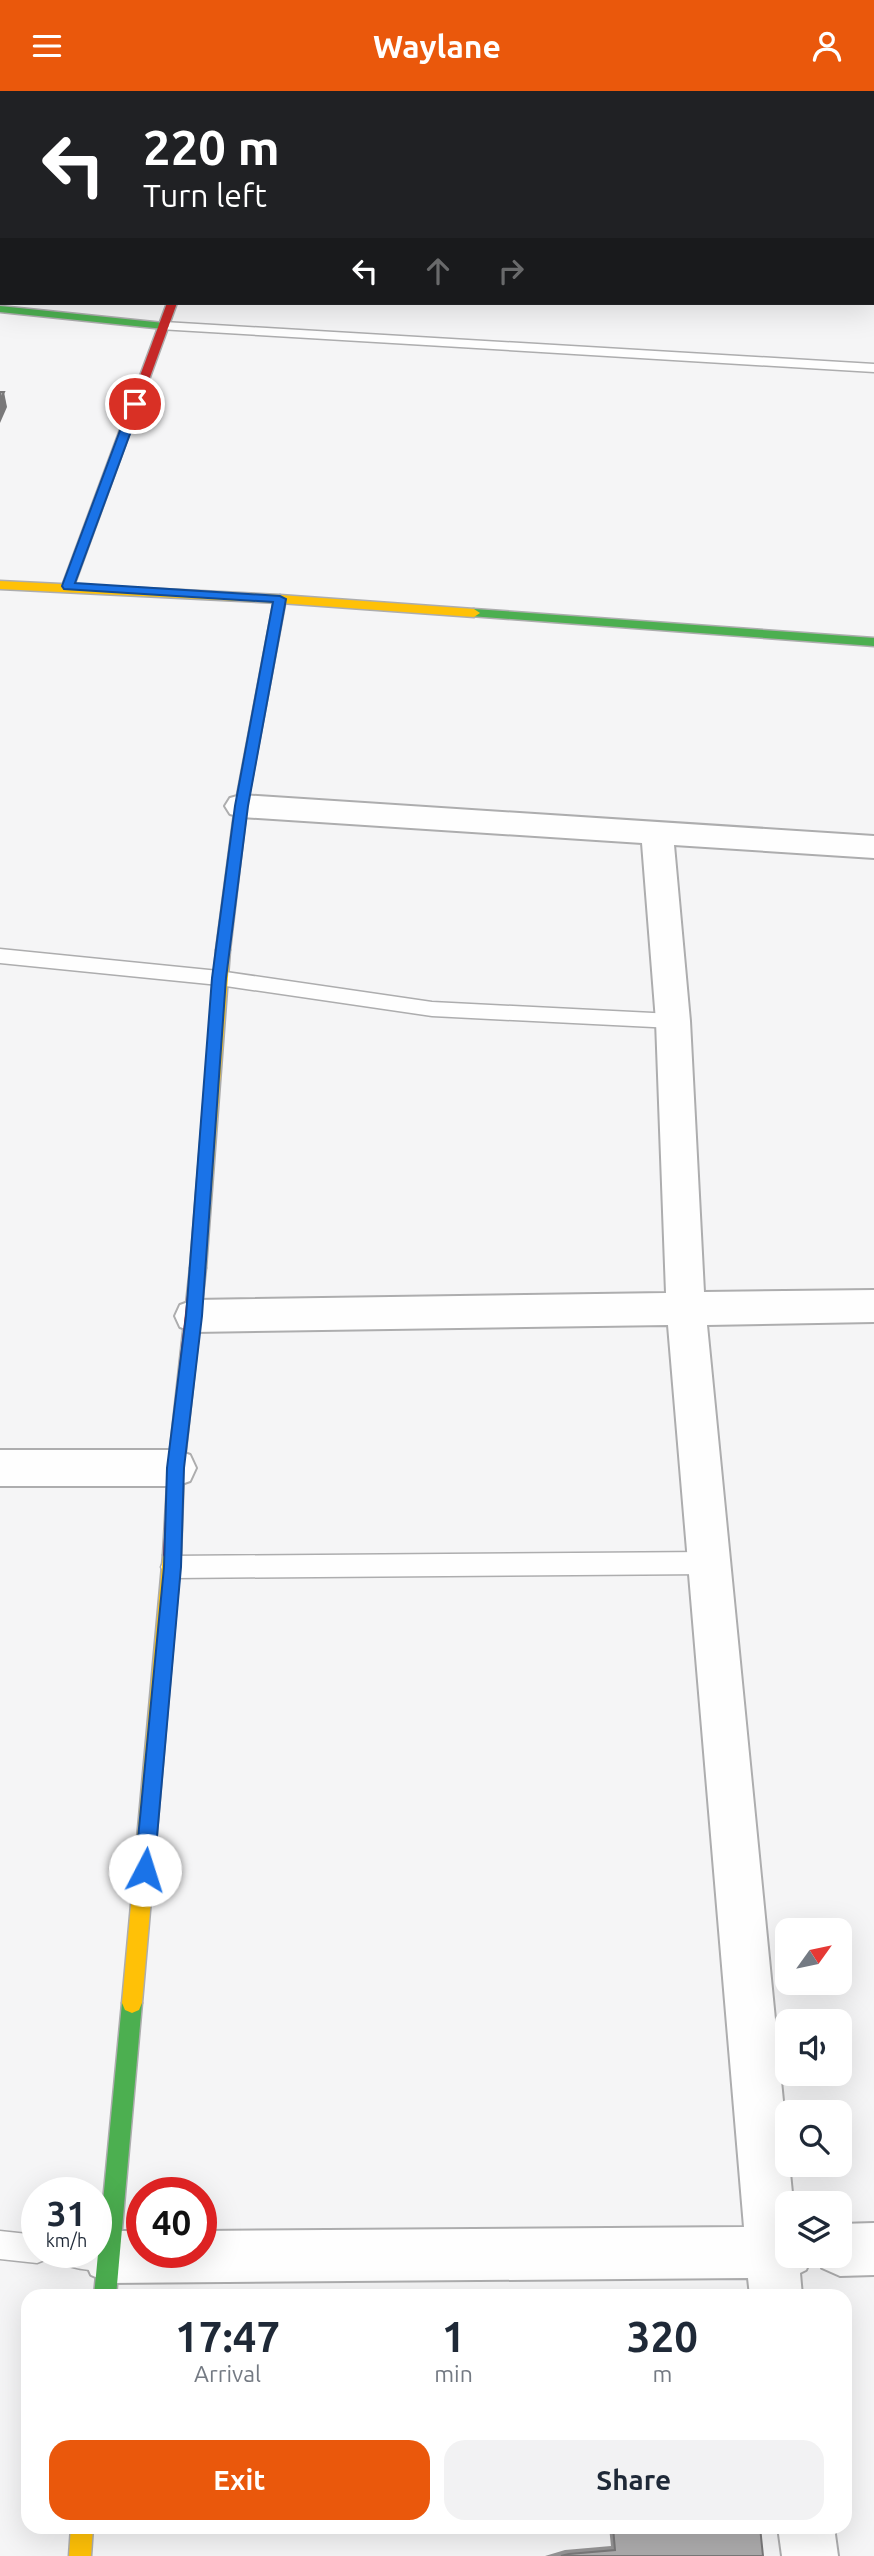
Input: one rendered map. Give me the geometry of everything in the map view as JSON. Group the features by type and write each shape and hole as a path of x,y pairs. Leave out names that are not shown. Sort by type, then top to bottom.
{"street":[{"path":"68,586 171,305"},
{"path":"0,309 164,326"},
{"path":"0,585 68,586 280,599 874,642"},
{"path":"104,2177 172,1567 176,1468 194,1316 219,978 241,806 280,599"},
{"path":"241,806 874,847"},
{"path":"657,831 673,1021 686,1309 775,2235"},
{"path":"194,1316 874,1306"},
{"path":"0,1468 176,1468"},
{"path":"852,2250 874,2249"},
{"path":"112,2268 775,2266"},
{"path":"80,2556 82,2534"},
{"path":"807,2534 810,2556"}],"lane":[{"path":"164,326 874,368"},
{"path":"0,956 219,978 432,1009 673,1021"},
{"path":"172,1567 709,1563"},
{"path":"0,2245 21,2247"}],"building":[{"path":"614,2534 761,2534 763,2556 561,2556 615,2550"}],"traffic: fast":[{"path":"0,309 164,326"},
{"path":"223,950 241,806 280,599"},
{"path":"474,613 874,642"},
{"path":"106,2289 132,2003"}],"traffic: slow":[{"path":"0,585 280,599 474,613"},
{"path":"198,1268 223,950"},
{"path":"132,2003 172,1555"},
{"path":"80,2556 82,2534"}],"traffic: jam":[{"path":"68,586 171,305"},
{"path":"172,1555 176,1468 198,1268"}],"route":[{"path":"135,404 68,586 280,599 241,806 219,978 194,1316 176,1468 172,1567 145,1870"}]}
